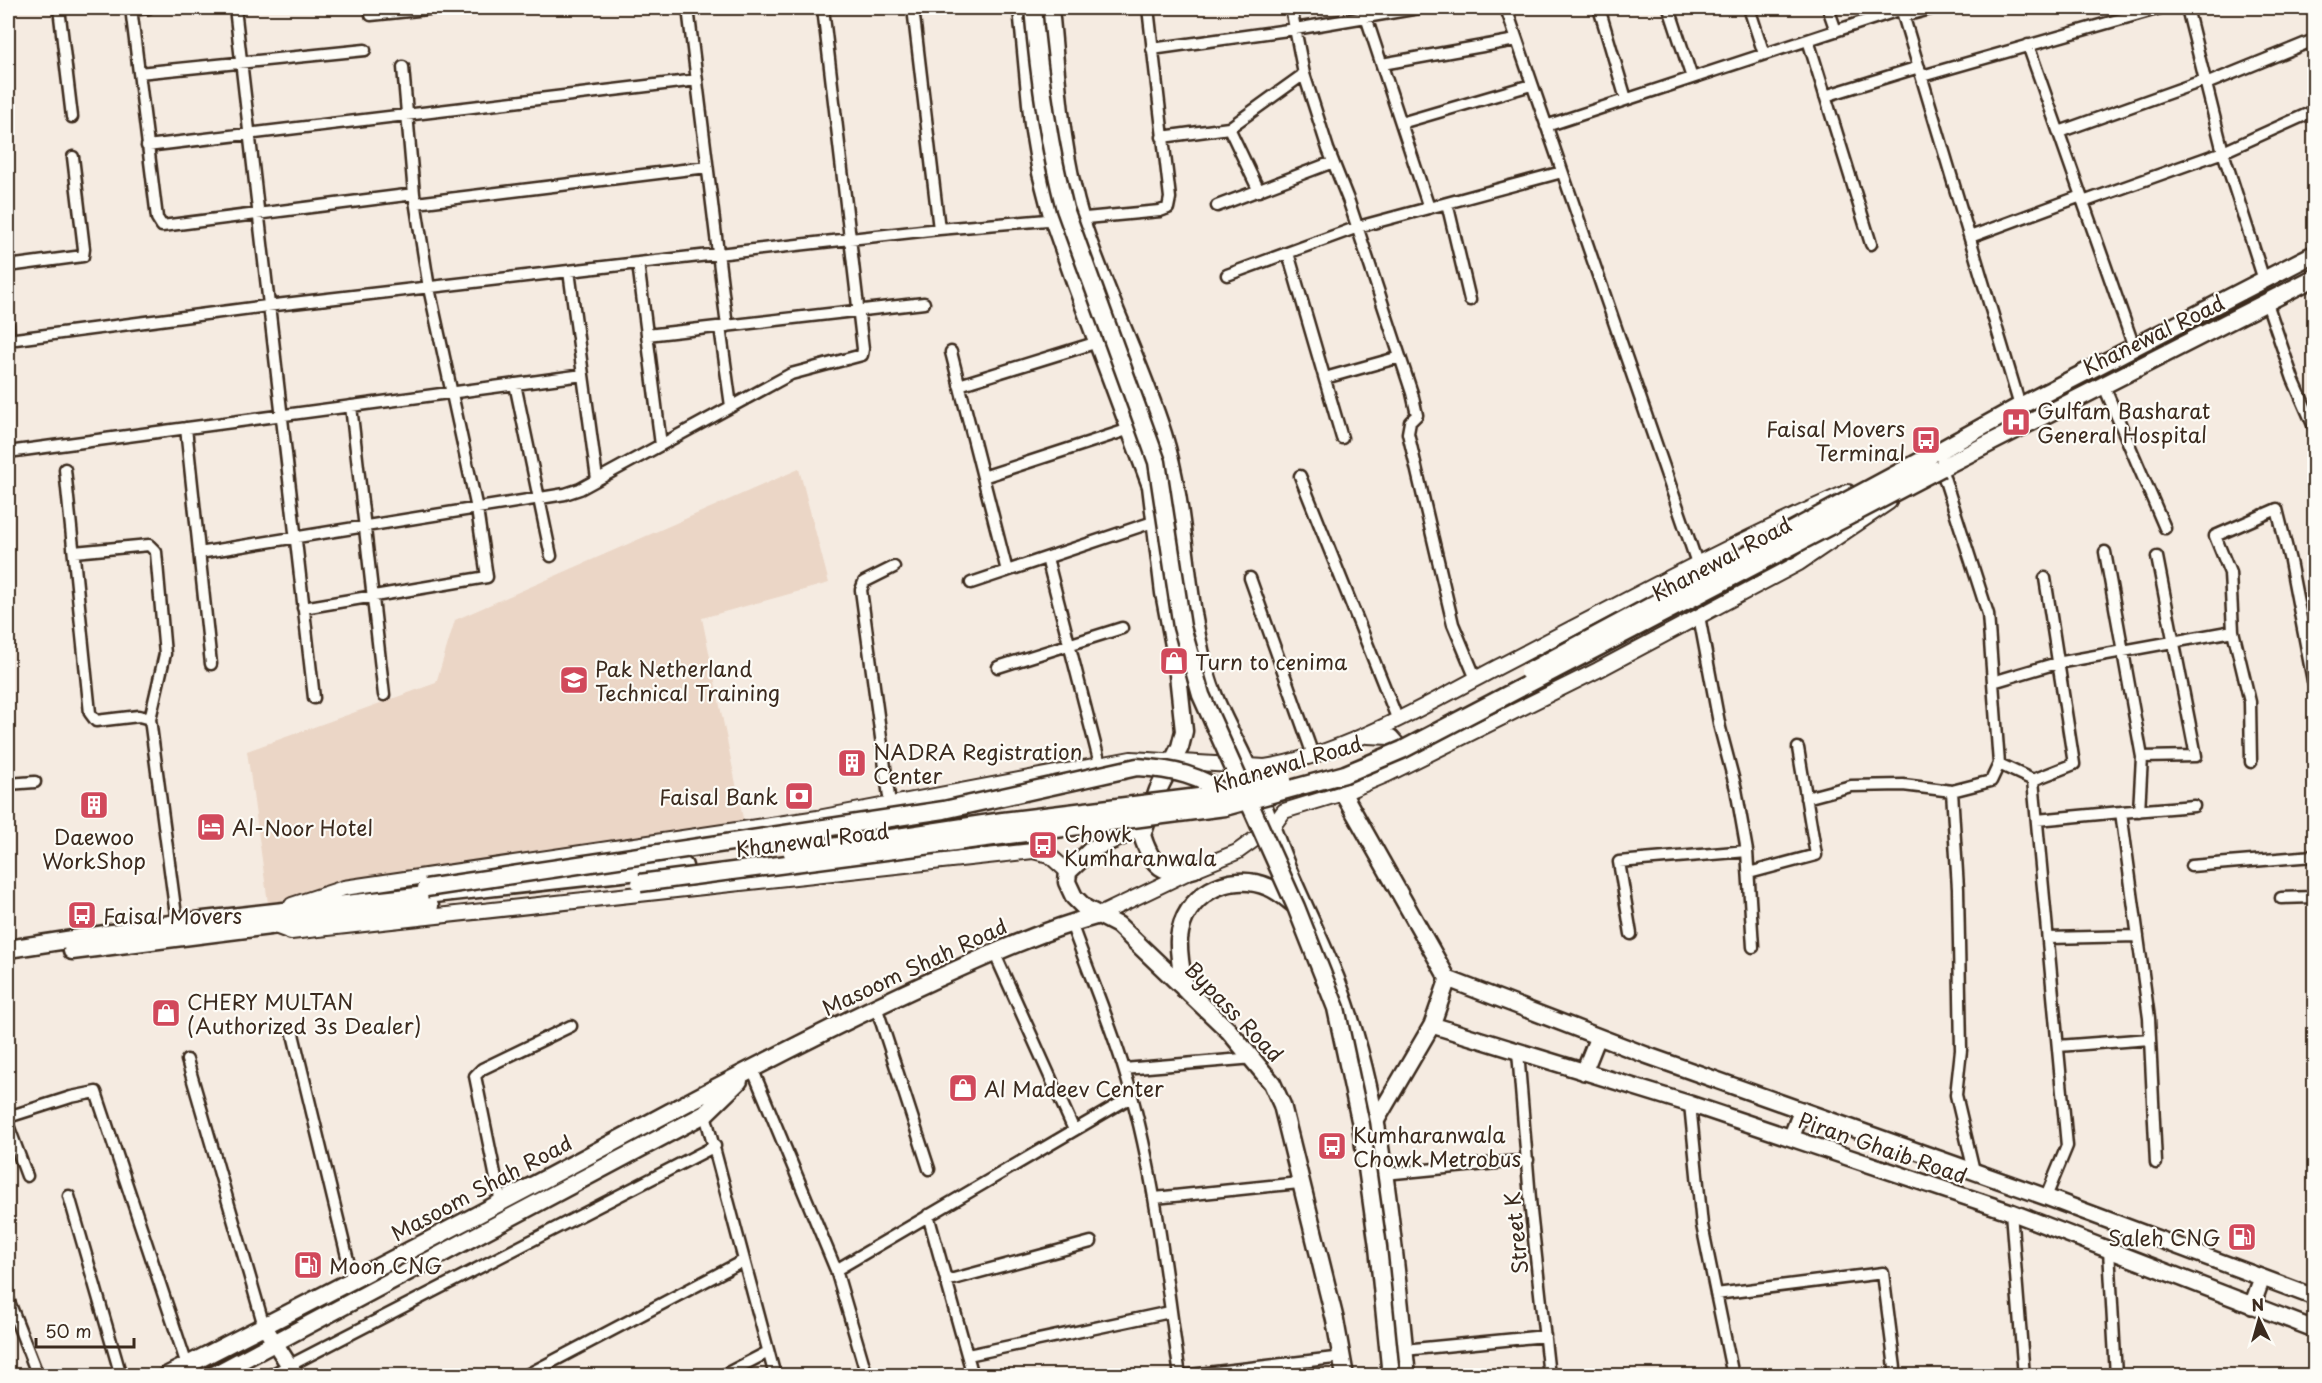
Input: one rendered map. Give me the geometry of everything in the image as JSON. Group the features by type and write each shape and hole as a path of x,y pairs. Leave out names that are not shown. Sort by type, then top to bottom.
{"main road":[{"path":"1022,8 1035,137 1053,219 1151,486 1164,592 1183,706 1184,731 1142,835 1156,865 1181,873 1195,868"},
{"path":"1033,8 1044,113 1058,182 1065,209 1157,462 1182,627 1191,662 1214,729 1270,850 1336,1008 1350,1067 1369,1178 1391,1376"},
{"path":"1050,8 1061,117 1069,168 1081,219 1137,359 1162,433 1181,515 1200,650 1222,719 1247,766 1273,826 1349,1015 1376,1121 1407,1376"},
{"name":"Khanewal Road","path":"8,949 177,923 270,918 640,883 1214,808 1345,774 1402,750 1935,462 2020,406 2314,254"},
{"name":"Khanewal Road","path":"8,959 270,918 331,905 793,853 1003,821 1215,795 1316,772 1352,760 1419,730 1935,462 2103,384 2314,278"},
{"path":"331,905 426,888 944,810 1137,766 1168,769 1212,784 1233,800 1270,850"},
{"path":"1343,793 1448,979 1431,1025 1376,1121"},
{"path":"1068,872 1092,849 1144,826"},
{"name":"Bypass Road","path":"1068,872 1067,882 1074,897 1085,908 1118,925 1254,1058 1272,1083 1282,1105 1299,1183 1343,1357 1345,1376"},
{"path":"1185,990 1179,937 1186,914 1195,900 1211,888 1229,883 1267,886 1308,915"},
{"name":"Masoom Shah Road","path":"166,1376 353,1281 752,1068 876,1006 994,952 1071,922 1099,915"},
{"name":"Piran Ghaib Road","path":"1448,979 1598,1037 2046,1197 2314,1297"},
{"name":"Piran Ghaib Road","path":"1431,1025 1690,1104 2011,1212 2314,1329"},
{"path":"1584,1072 1598,1037"},
{"name":"Masoom Shah Road","path":"212,1376 705,1114 752,1068"},
{"path":"1791,1138 1802,1110"},
{"path":"1972,1199 1978,1173"},
{"path":"2252,1306 2262,1278"},
{"path":"264,1326 293,1370"}],"street":[{"path":"59,8 72,117"},
{"path":"148,8 131,9 157,218 162,226 707,167"},
{"path":"235,8 267,306 314,698"},
{"path":"371,15 437,8"},
{"path":"688,8 718,255 731,406"},
{"path":"199,553 565,494 791,374 862,356 823,8"},
{"path":"913,8 939,229"},
{"path":"8,325 8,340 267,306 939,229 1160,211 1168,208 1170,198 1148,8"},
{"path":"1291,8 1304,74 1333,162 1358,227 1417,415 1410,422 1408,433 1453,624 1476,679"},
{"path":"1152,49 1295,30 1353,13 1366,17 1419,8"},
{"path":"1506,8 1697,563"},
{"path":"1599,8 1626,99"},
{"path":"1669,8 1692,78"},
{"path":"1749,8 1764,54"},
{"path":"1828,8 1836,31"},
{"path":"1546,126 1836,31 1902,11 1934,8"},
{"path":"1825,96 2028,45 2130,12 2160,8"},
{"path":"2187,8 2223,152 2264,280"},
{"path":"1902,11 2020,406"},
{"path":"1366,17 1429,208"},
{"path":"1382,64 1516,40"},
{"path":"1808,40 1871,244"},
{"path":"2059,132 2206,82 2314,40"},
{"path":"2028,45 2134,347"},
{"path":"139,73 365,50"},
{"path":"303,608 487,577 477,509 429,288 415,199 403,67"},
{"path":"1162,137 1229,128 1304,74"},
{"path":"147,146 697,80"},
{"path":"1401,123 1531,85"},
{"path":"1970,237 2223,152 2314,111"},
{"path":"1229,128 1259,190"},
{"path":"8,266 82,256 84,249 73,157"},
{"path":"1216,206 1333,162"},
{"path":"1227,275 1358,227 1562,172"},
{"path":"1448,203 1470,300"},
{"path":"1288,253 1342,438"},
{"path":"638,263 661,444"},
{"path":"569,271 597,479"},
{"path":"647,335 924,303"},
{"path":"2267,303 2293,379 2314,427"},
{"path":"959,385 1098,342"},
{"path":"951,352 1007,571"},
{"path":"1325,378 1400,357"},
{"path":"8,452 583,375"},
{"path":"515,384 551,556"},
{"path":"2103,384 2165,528"},
{"path":"351,406 384,695"},
{"path":"186,428 210,664"},
{"path":"983,477 1130,429"},
{"path":"1099,915 1195,868 1237,852 1273,826 1284,812 1343,793 1376,778 1598,670 1799,563 1935,462 1988,614 1999,764 1990,781 1952,790 1903,785 1851,786 1806,798"},
{"name":"Khanewal Road","path":"270,918 344,888 771,825 1131,759 1265,767 1283,765 1361,737 1772,526 1935,462"},
{"path":"65,468 91,718 96,720 139,716 150,719"},
{"path":"1300,476 1396,718"},
{"path":"2251,762 2250,702 2233,630 2230,573 2215,536 2277,509 2290,561 2313,681"},
{"path":"971,583 1156,521"},
{"path":"74,552 149,545 156,552 165,654 150,719 177,923"},
{"path":"2104,552 2142,757 2139,811"},
{"path":"2142,757 2196,756 2157,557"},
{"path":"1047,558 1067,645 1100,764"},
{"path":"890,804 861,590 864,582 894,567"},
{"path":"1250,578 1313,755"},
{"path":"1999,764 2033,780 2074,764 2045,578"},
{"path":"1699,616 1720,728 1736,789 1749,873 1753,947"},
{"path":"998,667 1122,628"},
{"path":"1993,682 2057,663 2233,630"},
{"path":"1361,737 1391,736 1398,745 1399,757 1393,767 1376,778"},
{"path":"1749,873 1816,855 1798,748"},
{"path":"2033,780 2067,1146 2046,1197"},
{"path":"8,784 35,782"},
{"path":"1952,790 1958,889 1961,1039 1956,1095 1978,1173"},
{"path":"2037,819 2194,806"},
{"path":"2121,812 2150,1039 2156,1163"},
{"path":"270,918 291,932 1033,851 1049,855 1068,872"},
{"path":"1631,934 1619,862 1746,851"},
{"path":"2191,866 2314,856"},
{"path":"2281,898 2314,897"},
{"path":"1071,922 1124,1069 1131,1097 1155,1198 1180,1376 1343,1357"},
{"path":"2048,938 2138,936"},
{"path":"994,952 1074,1130"},
{"path":"876,1006 929,1169"},
{"path":"501,1203 476,1076 482,1069 571,1026"},
{"path":"293,1034 353,1281"},
{"path":"2058,1046 2150,1039"},
{"name":"Street K","path":"1518,1052 1549,1376"},
{"path":"1124,1069 1254,1058"},
{"path":"187,1060 264,1326"},
{"path":"752,1068 836,1270 867,1376"},
{"path":"8,1117 71,1097 96,1092 187,1365"},
{"path":"836,1270 1131,1097"},
{"path":"1690,1104 1702,1225 1733,1376"},
{"path":"705,1114 775,1376"},
{"path":"8,1125 27,1176"},
{"path":"269,1376 293,1370 715,1146"},
{"path":"1384,1174 1528,1160"},
{"path":"1155,1198 1299,1183"},
{"path":"69,1196 121,1376"},
{"path":"2011,1212 2024,1376"},
{"path":"928,1215 973,1376"},
{"path":"946,1281 1091,1242"},
{"path":"2109,1250 2116,1376"},
{"path":"525,1376 743,1261"},
{"path":"1716,1294 1883,1273 1896,1376"},
{"path":"8,1299 38,1376"},
{"path":"968,1355 1170,1312"},
{"path":"1404,1350 1545,1336"},
{"path":"722,1376 768,1352"}],"shaded area":[{"path":"799,469 829,583 702,618 746,833 268,903 247,751 436,683 455,620"}],"place":[{"name":"Gulfam Basharat General Hospital","path":"2016,422"},
{"name":"Faisal Movers Terminal","path":"1926,440"},
{"name":"Turn to cenima","path":"1174,661"},
{"name":"Pak Netherland Technical Training","path":"574,680"},
{"name":"NADRA Registration Center","path":"852,763"},
{"name":"Faisal Bank","path":"799,796"},
{"name":"Daewoo WorkShop","path":"94,805"},
{"name":"Al-Noor Hotel","path":"211,827"},
{"name":"Chowk Kumharanwala","path":"1043,845"},
{"name":"Faisal Movers","path":"82,915"},
{"name":"CHERY MULTAN (Authorized 3s Dealer)","path":"166,1013"},
{"name":"Al Madeev Center","path":"963,1088"},
{"name":"Kumharanwala Chowk Metrobus","path":"1332,1146"},
{"name":"Saleh CNG","path":"2242,1237"},
{"name":"Moon CNG","path":"308,1265"}]}
